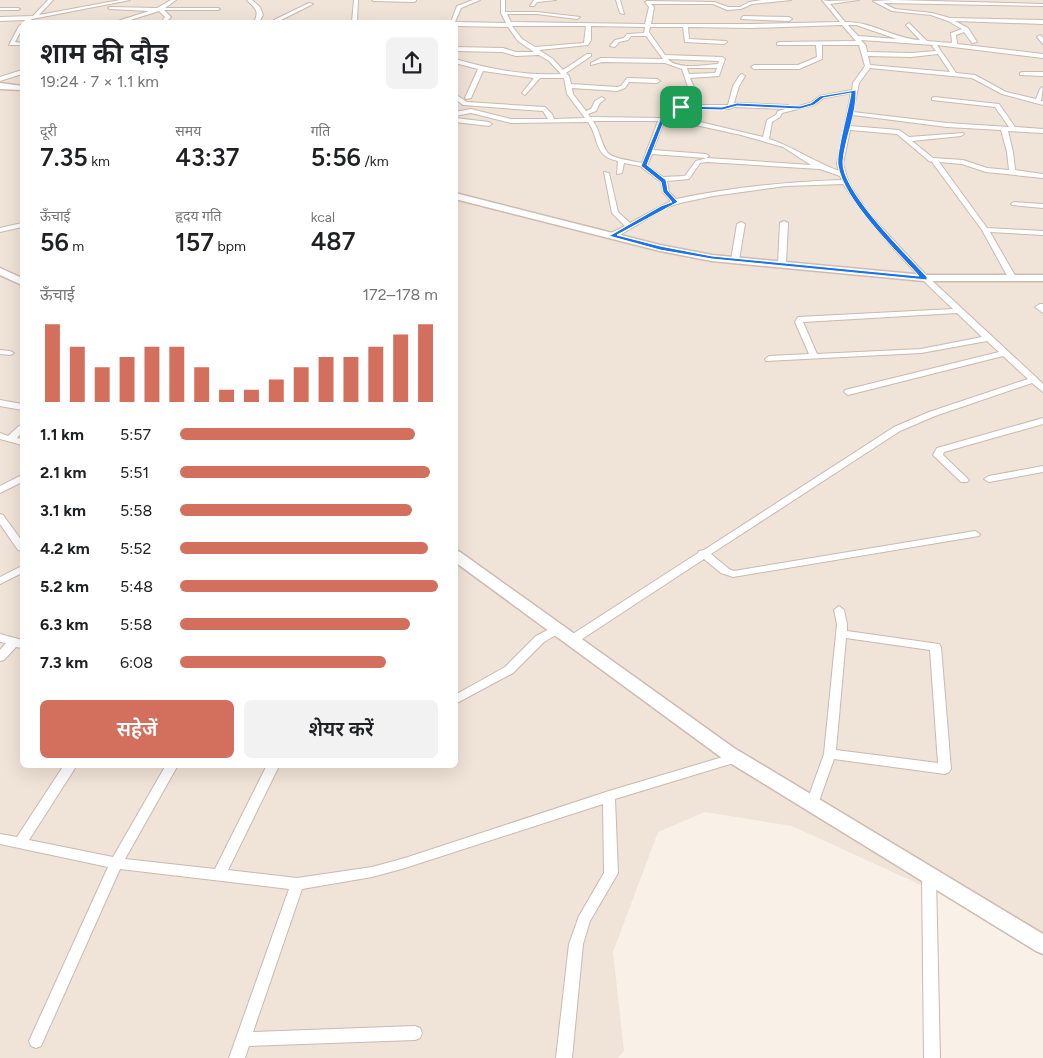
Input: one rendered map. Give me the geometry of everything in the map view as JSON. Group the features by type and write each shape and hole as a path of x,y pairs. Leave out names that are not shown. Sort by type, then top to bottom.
{"main road":[{"path":"0,86 20,88"},
{"path":"458,197 660,248 735,260 924,278 1043,278"},
{"path":"0,270 20,281"},
{"path":"458,557 736,758 1043,945"}],"street":[{"path":"30,19 51,0"},
{"path":"0,19 30,19 128,0"},
{"path":"126,20 159,10 174,0"},
{"path":"249,0 258,8 260,15 258,20"},
{"path":"355,20 356,0"},
{"path":"374,0 414,2"},
{"path":"455,20 459,7 478,0"},
{"path":"504,0 503,13 508,24 520,40 541,53 564,74 570,94 590,120 605,154 644,166 662,179 666,192 675,202"},
{"path":"532,5 536,1 554,0"},
{"path":"618,0 622,13"},
{"path":"781,0 784,7"},
{"path":"646,1 714,3 725,8 736,8 751,3 789,0"},
{"path":"825,1 857,0"},
{"path":"874,0 1043,5"},
{"path":"874,0 894,10 922,12 948,19 966,30 974,42"},
{"path":"646,1 652,7 645,29 671,65 681,67 720,66"},
{"path":"825,1 859,40 866,54 868,66 856,83 854,91 840,164 845,178 868,216 924,278 1043,389"},
{"path":"260,15 277,20 311,4"},
{"path":"990,4 998,20"},
{"path":"94,6 159,10 218,10"},
{"path":"736,8 748,26"},
{"path":"0,9 18,9"},
{"path":"159,10 168,17 166,20"},
{"path":"503,13 577,17"},
{"path":"743,18 789,19"},
{"path":"948,19 1043,22"},
{"path":"458,23 685,26 844,24 866,25 906,40"},
{"path":"535,49 586,44 590,25"},
{"path":"909,25 925,42"},
{"path":"685,26 687,41 724,42"},
{"path":"20,29 11,44 20,44"},
{"path":"952,45 955,43 953,34 966,30"},
{"path":"613,46 617,41 625,40 628,36 647,34"},
{"path":"779,44 906,40 1043,56"},
{"path":"933,43 954,74"},
{"path":"754,67 801,66 820,58 819,44"},
{"path":"458,49 504,50 514,54 541,53"},
{"path":"866,54 911,55 939,52"},
{"path":"458,62 481,70 538,77 564,74 589,56"},
{"path":"592,64 601,60 722,59 715,76 686,76"},
{"path":"868,66 975,77 1004,93 1040,103 1043,89"},
{"path":"644,166 664,120 691,98 692,93 684,68 681,67"},
{"path":"468,98 481,70"},
{"path":"0,79 20,73"},
{"path":"1022,74 1043,74"},
{"path":"732,105 736,86 742,76"},
{"path":"525,93 532,82 538,77"},
{"path":"568,86 618,89 628,80 657,81"},
{"path":"766,139 769,121 778,116 780,112 812,104 822,97 854,91"},
{"path":"458,98 465,104 472,105 545,109 550,115 551,121"},
{"path":"584,113 594,110 597,102 602,99"},
{"path":"934,99 997,105 1013,129"},
{"path":"681,107 722,108 732,105 800,108"},
{"path":"458,113 471,111 510,121 664,120 700,124 766,139 785,146 845,178"},
{"path":"850,113 947,125 1043,131"},
{"path":"458,120 489,124"},
{"path":"847,128 899,132 927,158 934,160 963,162 986,170 1043,176"},
{"path":"1004,128 1010,152 1012,172"},
{"path":"908,139 961,134"},
{"path":"650,152 706,156"},
{"path":"619,173 621,160"},
{"path":"662,179 687,178 698,162 707,160 822,167"},
{"path":"934,160 985,230 1012,279"},
{"path":"606,173 615,213 629,226"},
{"path":"612,236 675,202 713,194 845,178"},
{"path":"1014,204 1043,206"},
{"path":"735,260 741,224"},
{"path":"782,264 784,224"},
{"path":"0,230 20,225"},
{"path":"985,230 1043,233"},
{"path":"1043,306 1039,307 1043,311"},
{"path":"813,355 798,322 802,319 959,311"},
{"path":"770,359 813,355 888,354 989,338"},
{"path":"0,352 10,353"},
{"path":"848,392 1005,353"},
{"path":"458,698 510,670 535,643 564,634 704,553 897,429 932,414 1034,380"},
{"path":"0,403 20,407"},
{"path":"964,480 938,455 940,450 1043,421"},
{"path":"10,439 20,430"},
{"path":"0,436 20,442"},
{"path":"990,479 1043,469"},
{"path":"0,490 20,479"},
{"path":"0,517 20,545"},
{"path":"704,553 725,571 733,574 975,534"},
{"path":"0,581 20,570"},
{"path":"812,804 830,754 842,624 839,610"},
{"path":"830,754 946,769 935,648 841,634"},
{"path":"0,638 17,643"},
{"path":"0,657 17,643"},
{"path":"0,839 116,864 297,884 372,872 609,796 736,758"},
{"path":"20,843 69,768"},
{"path":"36,1041 116,864 170,768"},
{"path":"219,875 272,768"},
{"path":"564,1058 576,944 584,920 611,873 609,796"},
{"path":"929,877 932,1058"},
{"path":"237,1058 297,884"},
{"path":"244,1039 415,1033"}],"shaded area":[{"path":"0,0 1043,0 1043,941 792,826 705,812 658,832 613,952 624,1051 618,1058 0,1058"}],"route":[{"path":"854,91 840,164 846,184 868,216 924,278 712,258 612,236 675,202 666,192 664,181 644,166 662,120 665,120 681,107 727,108 737,104 800,108 812,104 822,97 854,91"}]}
